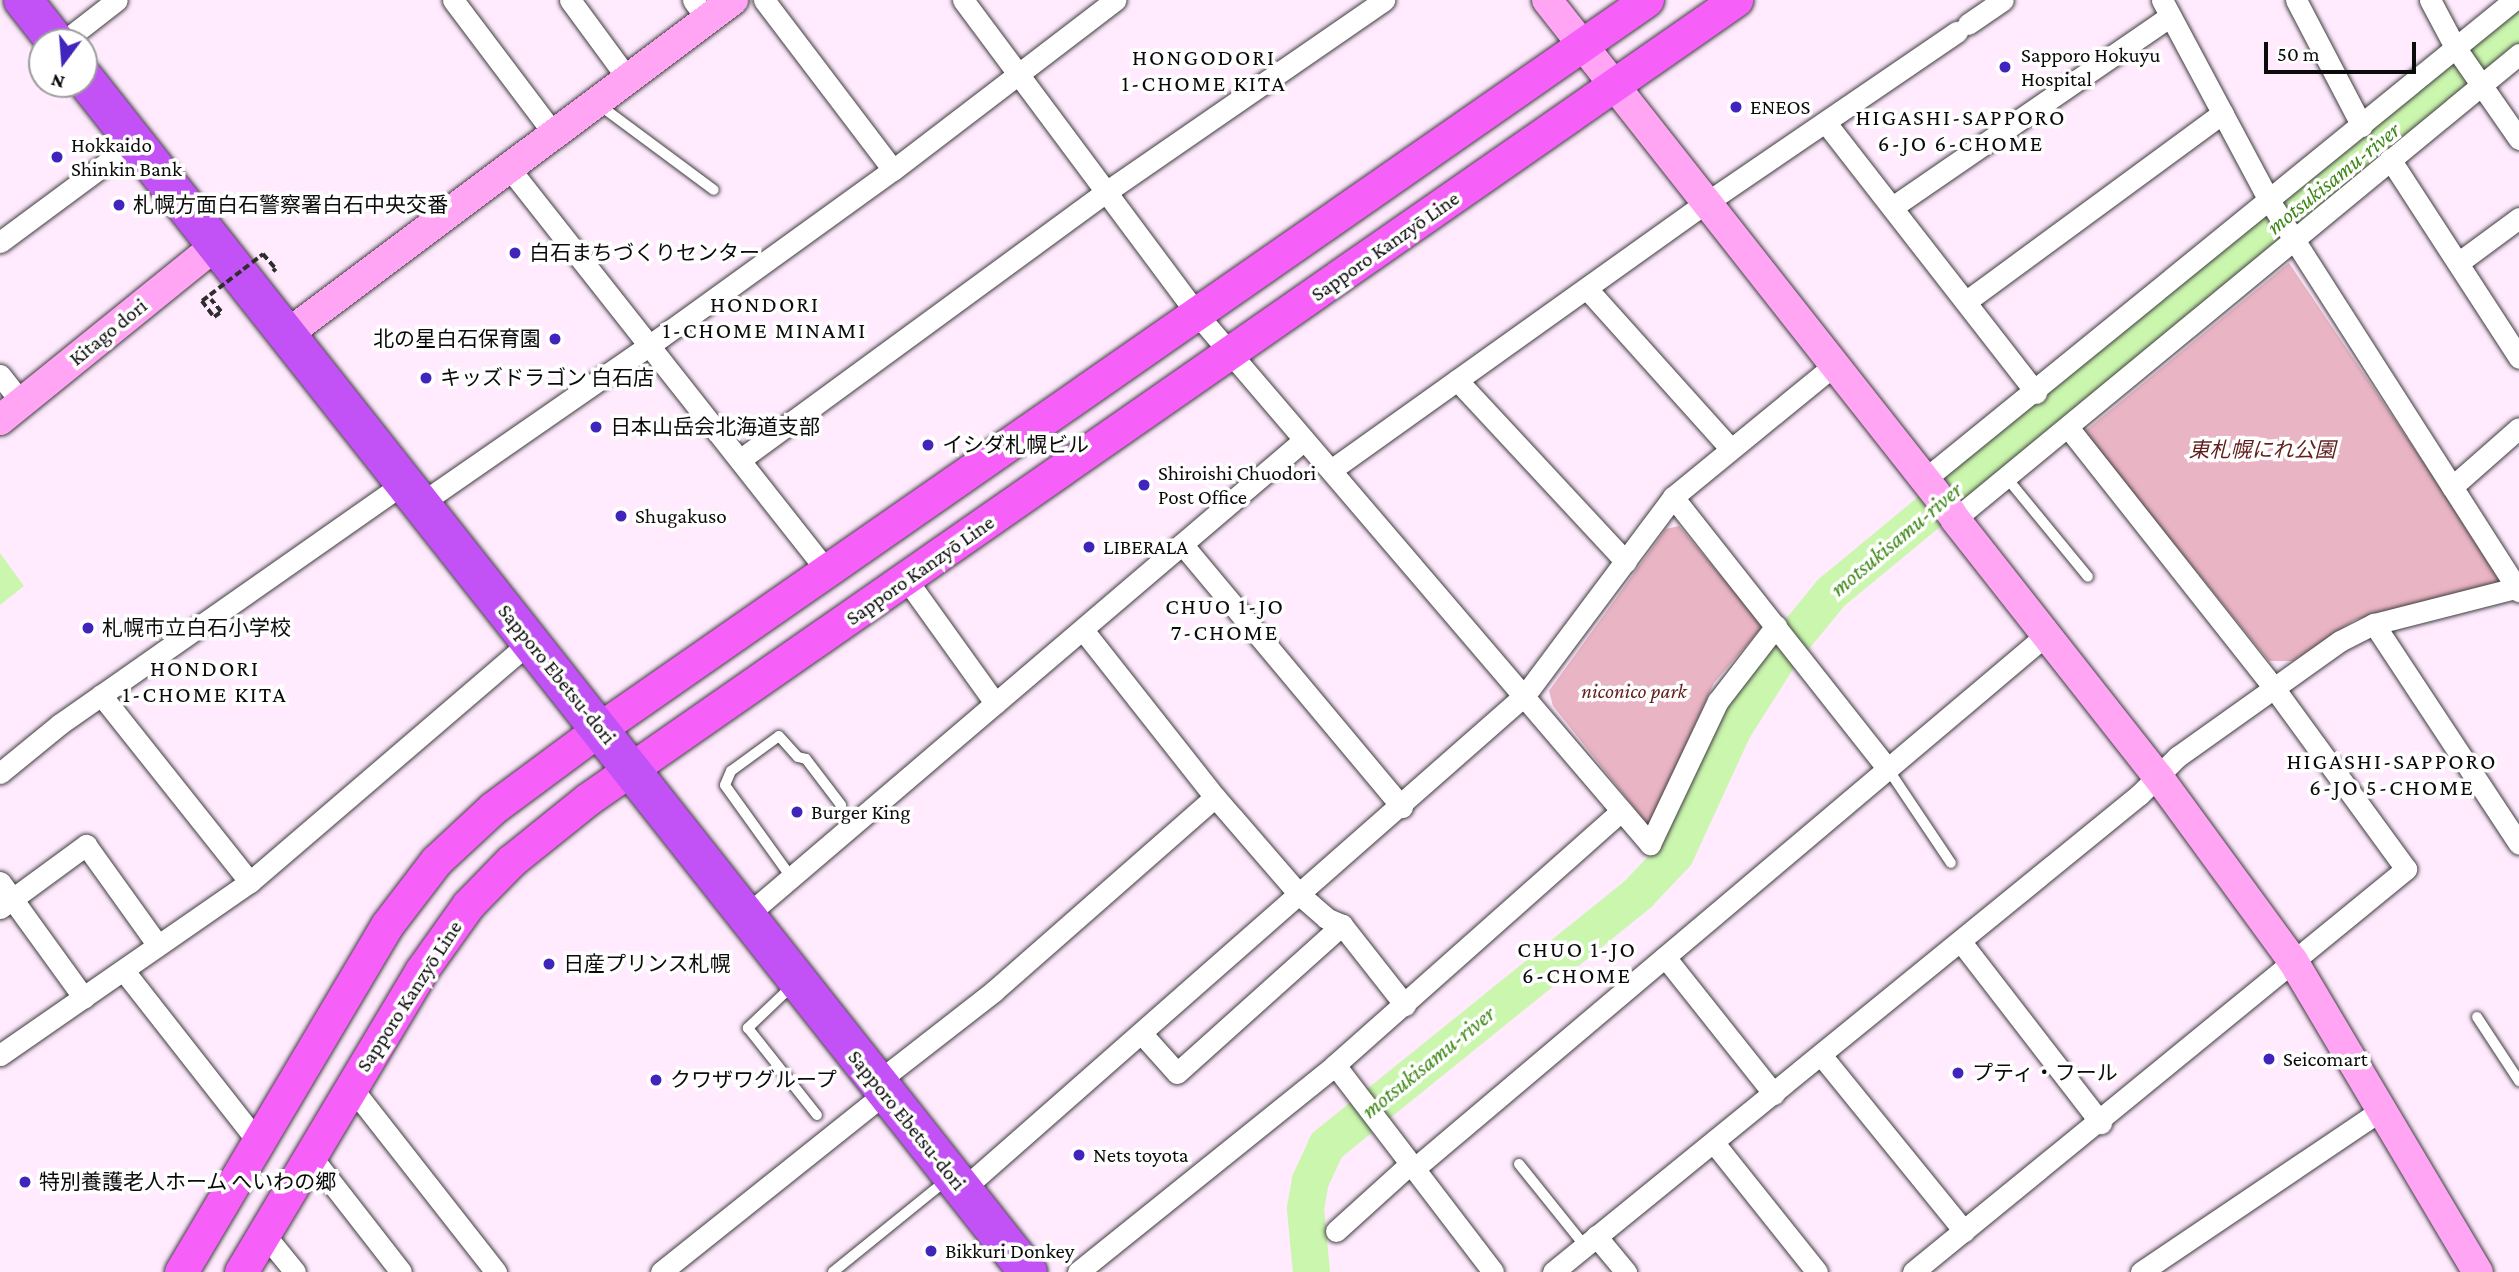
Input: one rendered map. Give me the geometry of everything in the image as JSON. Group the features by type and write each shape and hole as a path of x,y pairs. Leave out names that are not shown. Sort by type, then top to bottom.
{"highway":[{"path":"23,0 45,28"},
{"name":"Sapporo Ebetsu-dori","path":"98,96 529,643 602,727 796,982 1028,1272"}],"main road":[{"path":"181,1272 387,925 436,861 493,808 602,727 1647,0"},
{"name":"Sapporo Kanzyō Line","path":"242,1272 421,971 468,905 511,860 906,579 1736,0"}],"street":[{"path":"81,28 117,0"},
{"path":"453,0 554,134"},
{"path":"570,0 628,79"},
{"path":"286,335 628,79 700,10 733,0"},
{"path":"764,0 893,170"},
{"path":"963,0 1229,354 1525,695 1650,844 1718,701 1785,638"},
{"path":"0,773 101,695 411,494 650,345 893,170 1017,72 1115,0"},
{"path":"741,459 1106,192 1384,0"},
{"path":"1547,0 2159,778 2293,961 2478,1272"},
{"path":"1331,470 1457,380 1589,291 1706,203 2003,0"},
{"path":"2296,0 2362,126"},
{"path":"2430,0 2459,52 2519,139"},
{"path":"1942,501 2036,393 2272,205 2362,126 2459,52 2514,0"},
{"path":"1553,1272 1961,942 2159,778 2177,757 2340,641 2374,624 2518,588 2272,205 2166,8 1894,206"},
{"path":"1942,501 2006,477 2292,235 2390,159 2479,79 2519,54"},
{"path":"1968,300 2223,113"},
{"path":"1826,123 1968,300 2036,393"},
{"path":"0,242 134,143"},
{"path":"2390,159 2458,263 2511,325 2519,358"},
{"path":"509,168 827,571"},
{"path":"2458,263 2519,218"},
{"name":"Kitago dori","path":"11,411 216,244"},
{"path":"1589,291 1731,449"},
{"path":"957,1182 1142,1034 1402,807 1525,695 1673,497 1834,365"},
{"path":"0,375 11,411"},
{"path":"1457,380 1626,562"},
{"path":"1913,1272 2101,1122 2406,869 2274,688 2068,426"},
{"path":"2452,486 2519,428"},
{"path":"746,916 1304,440"},
{"path":"1673,497 1888,769"},
{"path":"1182,544 1402,807"},
{"path":"906,579 995,703"},
{"path":"2374,624 2519,844"},
{"path":"1083,631 1215,797 1300,895 1326,918 1342,925 1405,1005"},
{"path":"1336,1231 2046,635"},
{"path":"0,1055 250,882 529,643"},
{"path":"101,695 250,882"},
{"path":"665,1271 994,991 1215,797"},
{"path":"1078,1272 1335,1065 1621,811"},
{"path":"85,998 4,896 86,845 157,944"},
{"path":"1142,1034 1177,1073 1342,925"},
{"path":"1961,942 2101,1122"},
{"path":"1665,957 1774,1094"},
{"path":"124,971 258,1142"},
{"path":"1821,1055 1964,1231"},
{"path":"1335,1065 1493,1272"},
{"path":"351,1087 496,1272"},
{"path":"2141,1272 2381,1110"},
{"path":"1714,1143 1817,1272"},
{"path":"310,1155 401,1272"},
{"path":"264,1234 295,1272"},
{"path":"1590,1241 1626,1272"}],"lane":[{"path":"596,102 714,190"},
{"path":"2006,477 2088,577"},
{"path":"791,877 725,785 731,771 779,736 798,757 806,759 841,806"},
{"path":"1888,769 1951,863"},
{"path":"796,982 748,1028 817,1115"},
{"path":"2477,1017 2519,1081"},
{"path":"1519,1164 1590,1241"},
{"path":"833,1272 957,1182"}],"path":[{"path":"211,300 221,312 215,317 202,301 263,254"}],"green space":[{"name":"東札幌にれ公園","path":"2289,263 2505,583 2354,620 2293,661 2269,661 2084,432"},
{"name":"niconico park","path":"1679,526 1763,626 1714,683 1649,826 1553,706 1549,691 1666,529"}],"shaded area":[{"path":"0,553 24,586 0,605"}],"waterway":[{"name":"motsukisamu-river","path":"1311,1272 1305,1208 1310,1180 1326,1145 1638,893 1675,854 1733,728 1780,654 1831,592 2519,24"}],"place":[{"name":"Sapporo Hokuyu Hospital","path":"2005,67"},
{"name":"ENEOS","path":"1736,107"},
{"name":"Hokkaido Shinkin Bank","path":"57,157"},
{"name":"札幌方面白石警察署白石中央交番","path":"119,205"},
{"name":"白石まちづくりセンター","path":"515,253"},
{"name":"北の星白石保育園","path":"555,339"},
{"name":"キッズドラゴン 白石店","path":"426,378"},
{"name":"日本山岳会北海道支部","path":"596,427"},
{"name":"イシダ札幌ビル","path":"928,445"},
{"name":"Shiroishi Chuodori Post Office","path":"1144,485"},
{"name":"Shugakuso","path":"621,516"},
{"name":"LIBERALA","path":"1089,547"},
{"name":"札幌市立白石小学校","path":"88,628"},
{"name":"Burger King","path":"797,812"},
{"name":"日産プリンス札幌","path":"549,964"},
{"name":"Seicomart","path":"2269,1059"},
{"name":"プティ・フール","path":"1958,1073"},
{"name":"クワザワグループ","path":"656,1080"},
{"name":"Nets toyota","path":"1079,1155"},
{"name":"特別養護老人ホーム へいわの郷","path":"25,1182"},
{"name":"Bikkuri Donkey","path":"931,1251"}],"district":[{"name":"HONGODORI 1-CHOME KITA","path":"1204,70"},
{"name":"HIGASHI-SAPPORO 6-JO 6-CHOME","path":"1961,130"},
{"name":"HONDORI 1-CHOME MINAMI","path":"765,317"},
{"name":"CHUO 1-JO 7-CHOME","path":"1225,619"},
{"name":"HONDORI 1-CHOME KITA","path":"205,681"},
{"name":"HIGASHI-SAPPORO 6-JO 5-CHOME","path":"2392,774"},
{"name":"CHUO 1-JO 6-CHOME","path":"1577,962"}]}
